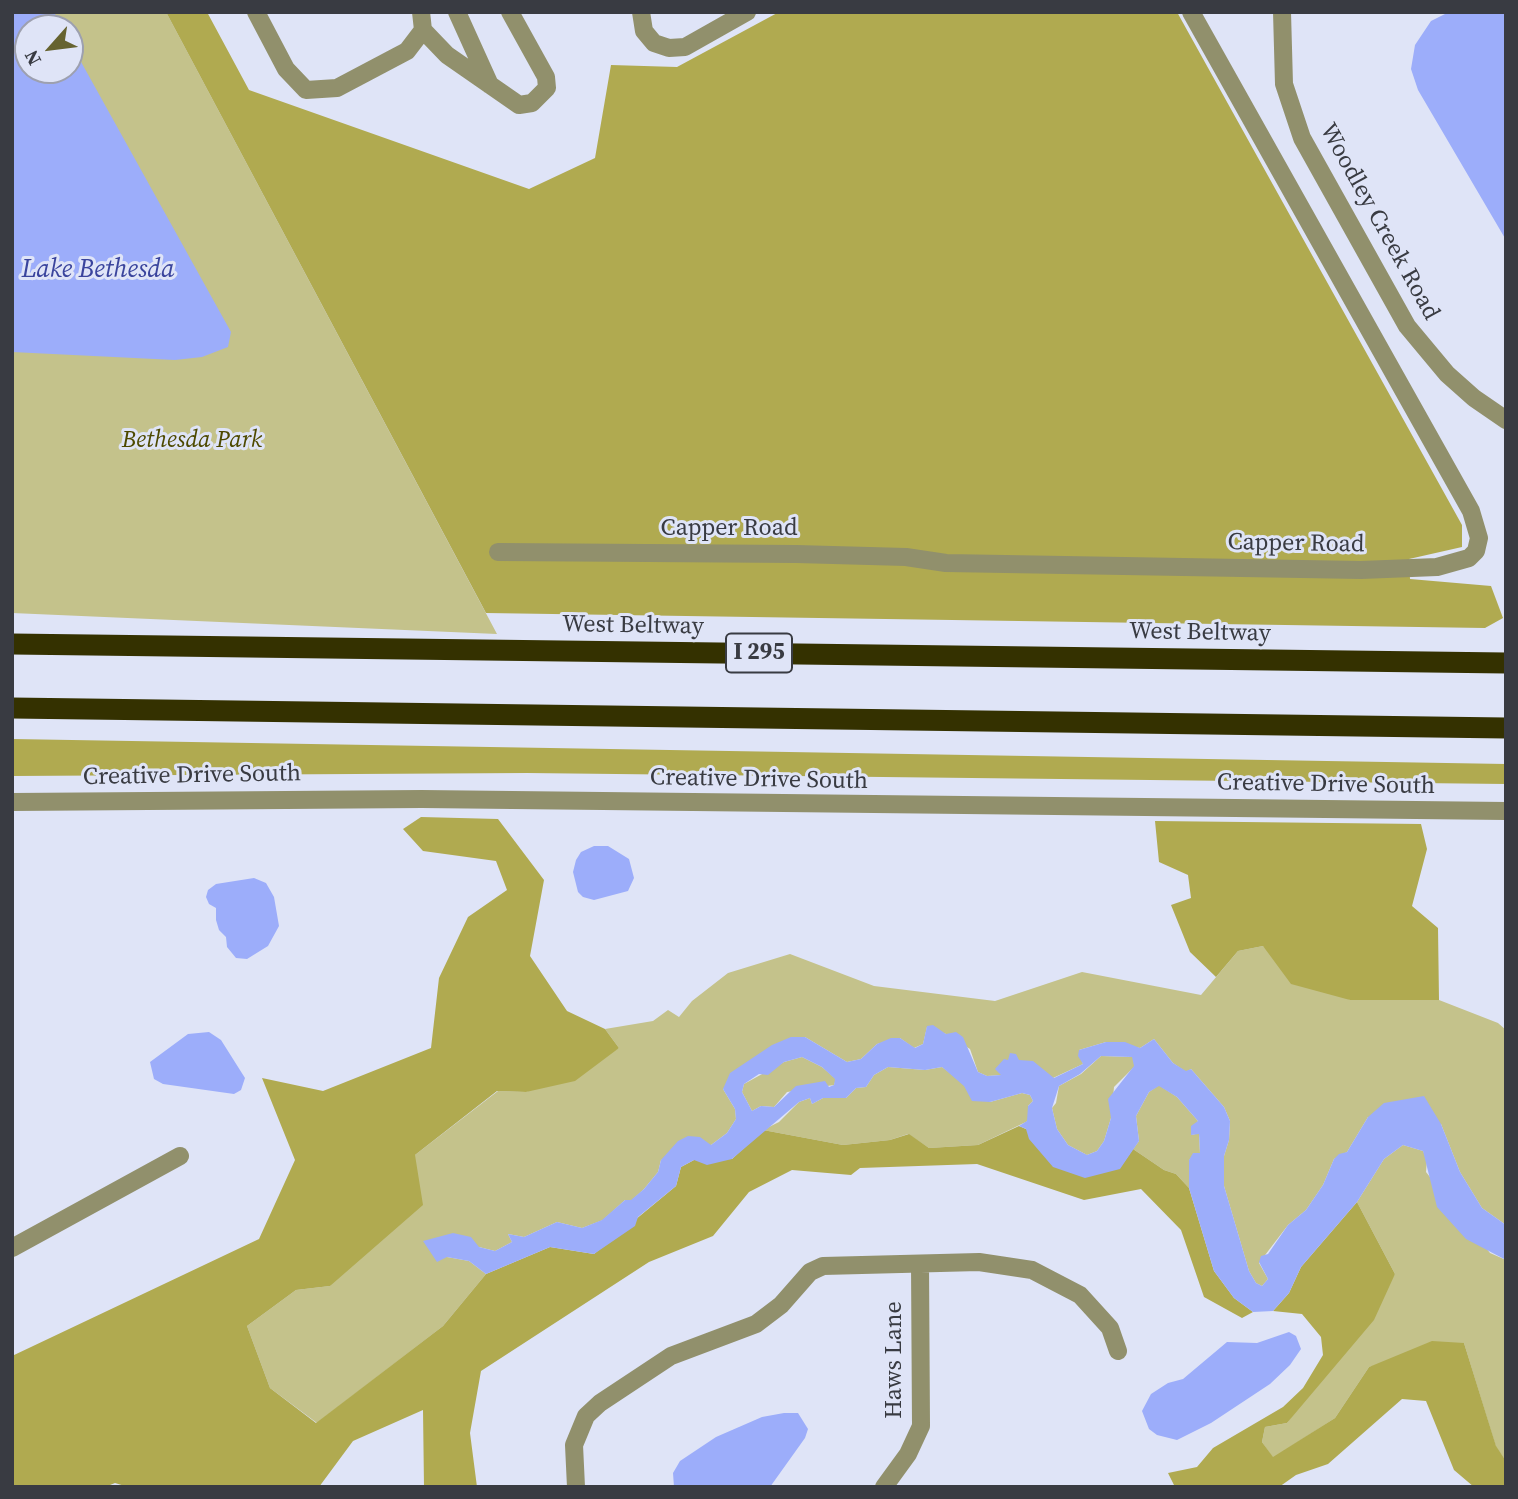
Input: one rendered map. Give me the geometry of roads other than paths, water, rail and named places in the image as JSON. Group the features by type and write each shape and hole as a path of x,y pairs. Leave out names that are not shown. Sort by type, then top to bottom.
{"highway":[{"name":"West Beltway","path":"12,644 1506,663"},
{"path":"12,708 1506,727"}],"street":[{"path":"256,12 286,69 306,90 337,88 407,51 422,21 447,55 519,105 532,103 547,88 546,77 510,12"},
{"path":"457,12 490,85"},
{"path":"641,12 644,31 654,43 669,48 685,47 747,12"},
{"name":"Capper Road","path":"498,552 796,554 906,557 946,563 1361,570 1437,567 1469,558 1476,551 1479,538 1471,511 1191,12"},
{"name":"Woodley Creek Road","path":"1282,12 1284,83 1302,138 1407,326 1447,374 1474,398 1506,420"},
{"name":"Creative Drive South","path":"12,802 409,799 1506,811"},
{"path":"12,1248 180,1156"},
{"path":"576,1487 574,1445 586,1416 671,1356 756,1324 781,1305 798,1282 822,1266 1002,1263 1032,1270 1061,1283 1101,1315 1110,1328 1118,1351"},
{"name":"Haws Lane","path":"884,1487 908,1454 921,1426 919,1264"}],"water":[{"name":"Lake Bethesda","path":"12,12 54,12 55,14 14,14 14,84 84,84 84,67 231,332 228,347 202,357 175,360 12,352"},
{"path":"1449,12 1506,12 1506,240 1418,90 1411,69 1415,45 1431,21"},
{"path":"594,846 608,846 629,859 634,878 628,891 594,900 583,897 578,892 573,872 576,860 581,852"},
{"path":"254,878 266,883 274,897 279,926 268,946 247,959 236,958 227,947 226,937 219,930 216,908 209,904 206,897 208,890 216,884"},
{"path":"933,1025 946,1034 956,1032 963,1037 978,1072 987,1076 1001,1075 995,1069 1004,1059 1008,1060 1010,1053 1016,1054 1019,1060 1033,1061 1054,1078 1083,1064 1078,1056 1079,1050 1106,1042 1125,1042 1140,1048 1154,1039 1173,1063 1186,1071 1191,1069 1224,1107 1230,1121 1229,1140 1224,1156 1224,1186 1249,1271 1256,1283 1262,1286 1268,1279 1259,1262 1261,1256 1268,1254 1288,1225 1306,1210 1323,1185 1334,1159 1347,1152 1368,1117 1384,1103 1424,1096 1441,1124 1460,1172 1482,1208 1506,1225 1506,1260 1466,1239 1437,1207 1423,1151 1403,1145 1384,1159 1357,1202 1301,1267 1289,1293 1273,1311 1253,1312 1234,1298 1214,1271 1189,1188 1189,1160 1193,1153 1200,1153 1199,1134 1191,1135 1191,1126 1198,1121 1177,1097 1159,1086 1149,1092 1136,1116 1139,1141 1120,1169 1085,1178 1053,1167 1029,1139 1026,1129 1019,1126 1027,1121 1028,1106 1033,1101 1030,1095 1022,1093 990,1102 972,1101 964,1086 942,1067 925,1070 888,1067 874,1075 866,1087 856,1088 846,1098 823,1098 812,1104 810,1098 799,1102 732,1159 707,1165 694,1160 681,1167 676,1186 638,1217 635,1226 594,1254 550,1247 486,1274 469,1261 447,1257 437,1262 423,1241 453,1233 471,1237 479,1247 495,1251 512,1242 508,1234 524,1237 557,1222 582,1228 602,1220 625,1200 631,1200 644,1189 658,1172 661,1160 678,1141 688,1136 700,1137 711,1145 727,1133 736,1119 735,1109 723,1089 730,1073 772,1045 791,1037 805,1037 847,1062 861,1059 877,1044 891,1038 900,1038 915,1048 923,1044 927,1026","holes":["1101,1056 1132,1057 1134,1066 1108,1099 1111,1118 1104,1141 1097,1151 1087,1155 1068,1145 1057,1129 1052,1108 1059,1086 1080,1074","802,1057 822,1067 835,1079 834,1085 829,1087 825,1081 796,1086 774,1107 761,1106 752,1111 742,1092 744,1084 759,1074 768,1075 784,1062"]},
{"path":"209,1032 221,1040 245,1078 241,1090 234,1094 163,1084 154,1079 150,1062 188,1034"},
{"path":"1289,1332 1296,1336 1301,1349 1290,1365 1270,1384 1211,1423 1177,1440 1157,1435 1149,1429 1142,1411 1151,1394 1168,1383 1183,1379 1227,1342 1257,1343"},
{"path":"798,1413 808,1429 805,1438 770,1487 674,1487 673,1473 680,1461 716,1437 762,1417"}],"park label":[{"name":"Bethesda Park","path":"192,441"}]}
